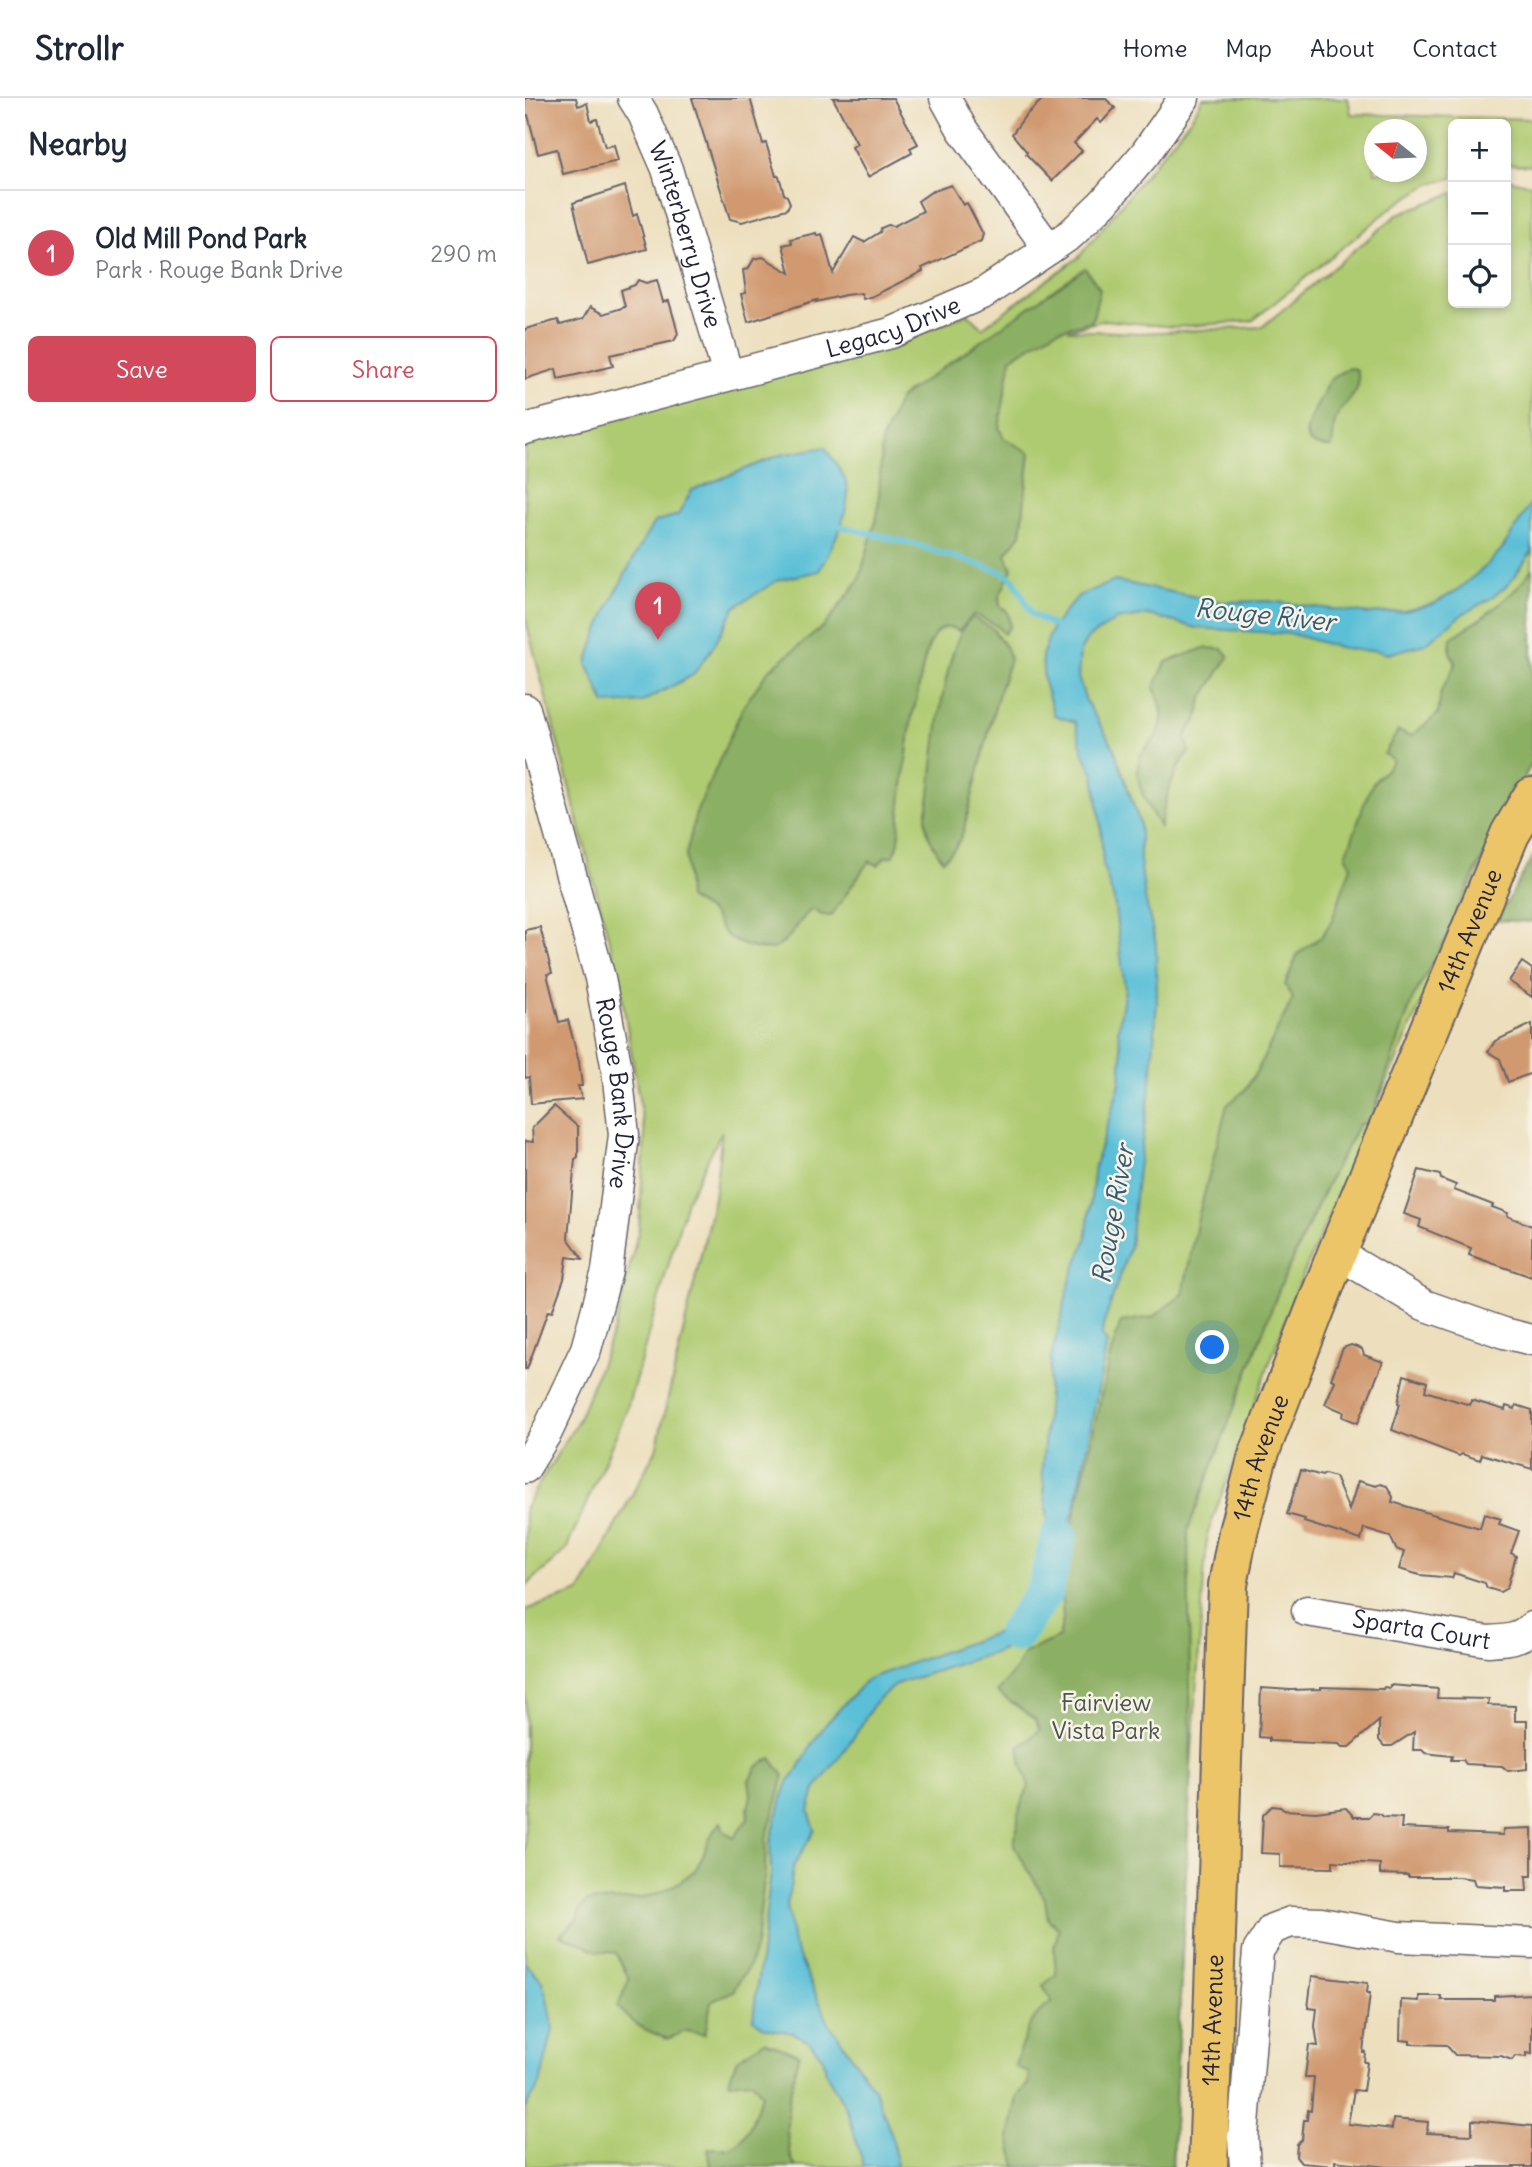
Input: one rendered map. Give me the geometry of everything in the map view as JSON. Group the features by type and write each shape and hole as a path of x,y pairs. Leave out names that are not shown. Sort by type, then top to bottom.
{"main road":[{"name":"14th Avenue","path":"1209,2167 1228,1585 1238,1532 1257,1459 1337,1253 1510,834 1532,797"}],"street":[{"name":"Winterberry Drive","path":"633,98 643,114 667,169 727,375"},
{"path":"945,98 962,130 1049,249"},
{"name":"Legacy Drive","path":"525,429 891,333 984,293 1071,234 1104,202 1145,154 1184,98"},
{"name":"Rouge Bank Drive","path":"525,713 600,978 614,1047 624,1135 607,1271 586,1349 547,1432 525,1468"},
{"path":"1337,1253 1424,1305 1532,1340"},
{"name":"Sparta Court","path":"1307,1611 1488,1641 1512,1639 1528,1632 1532,1627"},
{"path":"1245,2167 1243,2137 1258,1951 1272,1929 1291,1922 1321,1923 1399,1937 1532,1943"}],"green space":[{"path":"1203,98 1348,98 1351,114 1532,119 1532,166 1511,164 1511,119 1448,119 1448,179 1430,184 1395,205 1252,321 1175,327 1104,320 1068,330 1140,333 1262,327 1398,214 1448,195 1448,308 1511,308 1511,180 1532,185 1532,763 1497,829 1294,1296 1207,1535 1191,1766 1172,2167 525,2167 525,1610 580,1592 656,1450 714,1198 722,1131 687,1200 626,1412 566,1550 525,1587 525,1507 579,1419 616,1324 639,1228 645,1135 619,978 525,617 525,443 908,339 968,313 982,328 1079,257 1192,117"},
{"path":"1085,268 1100,289 1092,321 1057,330 1011,358 999,428 1004,438 1030,453 1021,534 1006,554 1012,569 999,597 1000,606 1008,612 1010,626 1004,634 997,626 974,614 959,631 946,628 937,632 930,643 912,715 896,851 893,856 885,857 878,865 869,861 831,916 822,915 812,909 788,938 774,949 753,948 738,943 725,934 711,913 688,898 686,855 696,813 743,707 768,671 825,625 859,580 878,512 882,440 900,398"},
{"path":"1349,368 1356,369 1358,384 1353,396 1336,419 1332,447 1310,442 1307,436 1309,421 1329,382"},
{"name":"Fairview Vista Park","path":"1532,568 1532,763 1471,880 1445,941 1413,998 1369,1125 1359,1124 1330,1178 1280,1287 1188,1530 1191,1766 1172,2167 1016,2167 1009,2138 1017,2096 1028,2084 1029,2073 1015,2066 1032,2022 1037,2014 1052,2002 1043,1985 1056,1975 1054,1948 1059,1929 1048,1919 1045,1899 1014,1845 1021,1803 1029,1787 1019,1747 1040,1730 1035,1719 997,1692 1016,1669 1024,1653 1059,1637 1063,1619 1061,1582 1110,1356 1121,1322 1153,1317 1183,1294 1198,1218 1227,1105 1244,1091 1257,1071 1293,998 1285,985 1298,954 1322,936 1332,920 1351,866 1346,854 1365,801 1372,785 1393,760 1384,754 1398,731 1411,736 1438,714 1441,691 1456,664 1450,652 1451,638 1507,598"},
{"path":"972,617 993,629 1010,659 963,832 956,847 943,860 929,836 926,814 947,673 962,630"},
{"path":"1204,648 1222,649 1229,656 1202,699 1197,721 1186,737 1189,752 1174,778 1160,827 1143,795 1138,778 1142,754 1161,727 1161,707 1154,688 1166,662"},
{"path":"1532,858 1532,922 1497,920"},
{"path":"771,1758 784,1776 766,1839 765,1872 756,1945 750,1964 733,1991 711,2002 705,2034 685,2031 668,2039 640,2027 618,2006 629,1979 616,1953 598,1951 560,1935 577,1919 580,1909 587,1901 636,1899 659,1893 682,1880 695,1870 713,1831 721,1822 724,1831 734,1838 748,1818 751,1795 749,1780 757,1767"},
{"path":"765,2041 799,2054 787,2127 791,2155 796,2167 711,2167 708,2148 731,2147 743,2138 751,2124 762,2094 752,2081 728,2083 737,2059"}],"water":[{"path":"825,447 845,479 848,489 841,526 819,571 778,580 735,607 713,647 693,675 642,702 605,704 587,664 608,609 654,522 678,515 692,490 780,455"},
{"path":"1532,502 1532,551 1509,584 1490,599 1464,613 1425,644 1387,654 1375,650 1338,647 1292,634 1197,628 1149,615 1116,620 1088,638 1080,651 1078,677 1086,701 1114,748 1140,824 1140,860 1145,898 1156,944 1157,1002 1151,1083 1130,1246 1103,1326 1102,1336 1107,1343 1075,1508 1027,1637 996,1652 896,1684 875,1702 856,1734 815,1790 809,1811 815,1830 794,1865 787,1905 793,1944 829,2023 874,2089 892,2135 897,2167 864,2167 848,2112 826,2073 823,2058 810,2043 794,2033 765,2028 753,2019 771,1872 770,1843 789,1780 826,1724 867,1679 1001,1631 1024,1611 1038,1574 1048,1525 1042,1469 1051,1358 1071,1278 1086,1240 1095,1165 1120,1083 1122,1055 1118,1031 1125,989 1114,900 1103,866 1094,775 1083,752 1075,722 1054,715 1044,682 1042,656 1053,626 1078,596 1115,581 1222,602 1269,601 1370,614 1404,611 1433,604 1456,591 1486,566 1502,549"},
{"path":"525,1962 541,1979 553,2029 540,2084 525,2109"}],"building":[{"path":"525,98 576,98 578,106 587,103 591,121 597,119 605,147 614,145 618,161 563,174 557,149 538,154 528,115 525,116"},
{"path":"692,98 750,98 763,144 766,143 776,176 779,176 784,194 790,203 787,209 742,222 730,219"},
{"path":"833,98 893,98 918,144 910,148 912,153 868,177 852,147 857,144"},
{"path":"1044,98 1105,98 1115,108 1101,123 1097,119 1074,143 1082,151 1052,181 1026,154 1012,134 1025,116"},
{"path":"951,185 963,205 967,203 983,234 981,241 922,268 923,271 873,296 863,299 861,293 816,302 817,300 748,322 741,294 746,293 743,270 748,269 754,259 763,257 790,273 783,245 792,243 791,239 822,234 833,273 854,237 864,242 880,232 881,228 894,226 923,211 918,201 931,192"},
{"path":"625,186 633,216 637,214 647,249 588,265 573,203"},
{"path":"638,280 646,283 657,280 663,302 669,301 675,322 678,334 674,341 610,355 613,366 558,379 556,369 525,379 525,329 558,320 560,325 583,319 590,307 603,314 625,307 621,290 635,285"},
{"path":"540,927 552,973 547,974 559,1022 568,1020 579,1062 582,1086 578,1086 582,1099 531,1104 529,1077 525,1078 525,930"},
{"path":"1522,962 1532,969 1532,997 1509,981"},
{"path":"1532,1024 1532,1073 1508,1082 1500,1059 1488,1052 1495,1041"},
{"path":"554,1106 578,1127 578,1157 575,1159 568,1238 583,1259 567,1257 564,1279 552,1312 548,1311 525,1369 525,1141 533,1142 532,1128"},
{"path":"1419,1170 1440,1175 1441,1179 1456,1185 1454,1190 1493,1205 1492,1207 1508,1213 1507,1216 1532,1226 1532,1277 1469,1255 1471,1248 1419,1227 1421,1220 1404,1214"},
{"path":"1351,1345 1362,1349 1364,1355 1383,1362 1358,1423 1343,1417 1344,1412 1325,1404 1335,1381 1331,1379 1343,1348"},
{"path":"1404,1375 1427,1382 1425,1391 1470,1405 1471,1400 1505,1410 1506,1406 1515,1409 1516,1405 1532,1410 1532,1469 1482,1454 1480,1460 1462,1454 1459,1456 1392,1430 1400,1404 1398,1403"},
{"path":"1301,1470 1335,1477 1349,1510 1358,1481 1387,1486 1393,1497 1392,1502 1480,1528 1484,1514 1501,1519 1499,1524 1519,1531 1511,1553 1516,1556 1507,1588 1500,1592 1487,1588 1485,1583 1454,1573 1452,1578 1420,1575 1399,1569 1404,1552 1396,1549 1390,1536 1364,1528 1361,1540 1287,1514"},
{"path":"1390,1685 1438,1689 1437,1698 1489,1699 1488,1705 1515,1706 1515,1721 1527,1721 1527,1769 1508,1771 1502,1766 1466,1764 1463,1760 1451,1760 1452,1756 1413,1750 1414,1732 1392,1746 1384,1746 1379,1740 1379,1721 1349,1747 1339,1744 1269,1741 1269,1738 1259,1737 1261,1688 1383,1689 1390,1688"},
{"path":"1272,1806 1284,1810 1316,1812 1346,1808 1354,1817 1380,1814 1384,1817 1402,1818 1401,1828 1449,1830 1449,1833 1503,1835 1503,1829 1532,1828 1532,1876 1526,1876 1527,1891 1505,1891 1505,1887 1475,1885 1473,1879 1380,1874 1380,1864 1333,1861 1333,1868 1280,1867 1280,1854 1261,1853 1263,1815"},
{"path":"1312,1976 1368,1983 1367,1993 1370,1993 1363,2052 1364,2062 1367,2062 1363,2091 1354,2090 1348,2124 1392,2129 1393,2119 1428,2122 1427,2133 1472,2135 1472,2120 1532,2126 1532,2167 1388,2167 1335,2161 1335,2166 1301,2163 1296,2157 1297,2144 1302,2140 1308,2110 1311,2111 1314,2077 1305,2077 1309,2045 1318,2046 1315,2026 1317,2009 1308,2008"},
{"path":"1532,1994 1532,2054 1526,2053 1526,2057 1515,2056 1512,2060 1501,2056 1455,2055 1446,2045 1410,2044 1410,2041 1400,2040 1401,2000 1419,2001 1419,1996 1441,1996 1441,2000 1494,2000 1494,1996"}],"waterway":[{"path":"840,526 910,543 1002,572 1014,580 1032,614 1060,629"},
{"name":"Rouge River","path":"1015,1634 1045,1591 1059,1536"}],"place":[{"name":"Old Mill Pond Park","path":"658,640"}]}
